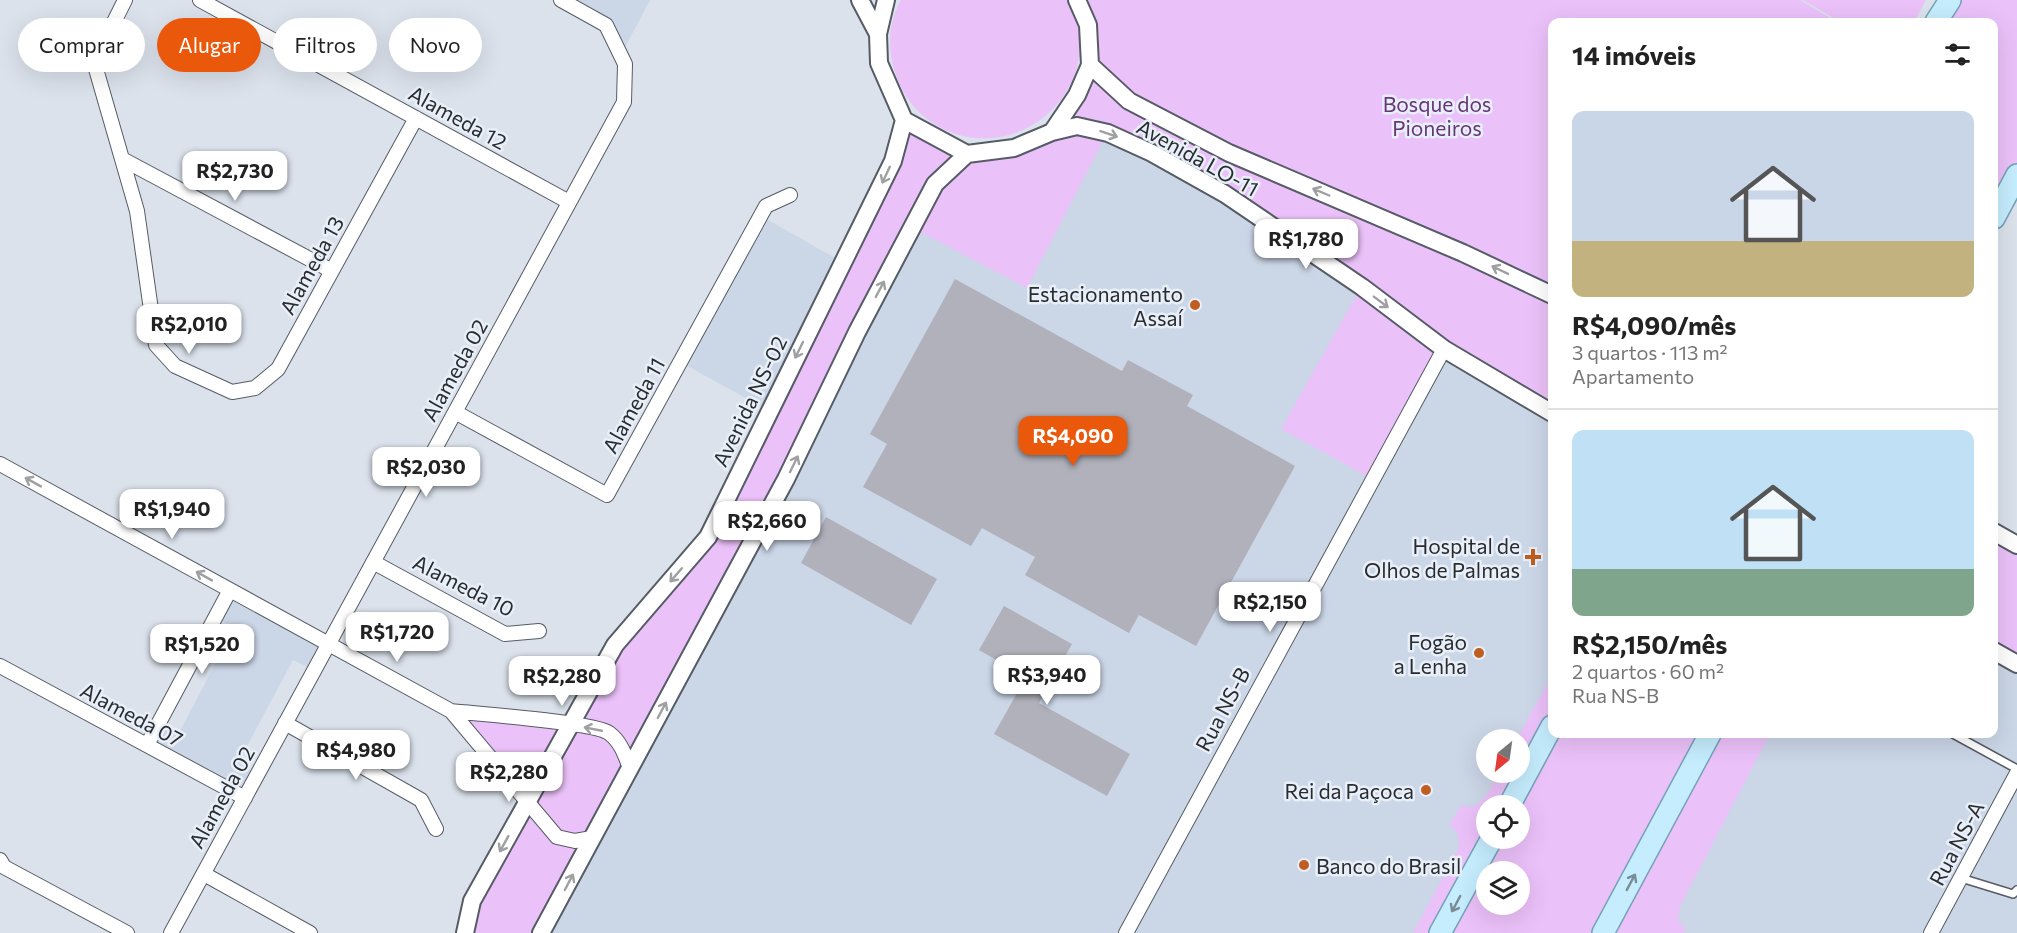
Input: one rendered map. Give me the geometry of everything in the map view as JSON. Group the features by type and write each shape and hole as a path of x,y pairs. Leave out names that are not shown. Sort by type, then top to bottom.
{"main road":[{"path":"1939,18 1950,0"},
{"path":"1998,211 2017,175"},
{"path":"1515,795 1548,733"},
{"path":"1603,933 1708,738"},
{"path":"1440,933 1486,849"}],"street":[{"name":"Alameda 13","path":"125,0 94,62 124,160 147,267 150,317 156,345 175,366 232,392 255,388 278,369 416,118"},
{"name":"Alameda 12","path":"200,0 569,202"},
{"name":"Alameda 02","path":"171,933 624,102 625,64 606,25 561,0"},
{"path":"860,0 878,34"},
{"path":"541,933 786,479 857,332 935,184 967,154 904,120 879,63 878,34 886,0"},
{"path":"1052,132 1077,95 1090,65 1088,25 1077,0"},
{"name":"Avenida LO-11","path":"1090,65 1129,101 1229,153 1411,229 1548,293"},
{"name":"Avenida NS-02","path":"465,933 472,901 615,645 708,537 893,161 904,120"},
{"name":"Avenida LO-11","path":"967,154 1014,148 1052,132 1077,126 1108,133 1152,153 1225,194 1362,287 1444,349 1548,412"},
{"path":"124,160 332,271"},
{"name":"Alameda 11","path":"455,412 607,495 766,206 790,195"},
{"name":"Rua NS-B","path":"1126,933 1444,349"},
{"path":"0,464 451,711 558,837 575,841 592,838"},
{"path":"1998,534 2017,545"},
{"name":"Alameda 10","path":"373,562 505,634 539,631"},
{"path":"147,745 230,590"},
{"path":"1998,653 2017,664"},
{"name":"Alameda 07","path":"0,666 244,798"},
{"path":"451,711 570,724 607,732 622,747 630,768"},
{"path":"285,723 421,800 436,829"},
{"name":"Rua NS-A","path":"1932,933 2013,788 2017,771"},
{"path":"0,860 4,867 127,933"},
{"path":"204,874 310,933"}],"lane":[{"path":"1960,738 2017,771"},
{"path":"1961,878 2013,894 2017,890"}],"shaded area":[{"path":"561,0 650,0 621,55 606,25"},
{"path":"1108,133 1362,287 1548,410 1548,733 1530,766 1530,729 1476,729 1476,783 1521,783 1514,795 1476,795 1476,834 1440,933 541,933 913,228"},
{"path":"761,216 844,263 775,414 680,362"},
{"path":"230,590 329,644 314,670 293,660 238,763 257,774 245,798 147,745 159,721 180,731 234,628 215,617"},
{"path":"1998,653 2017,664 2017,933 1603,933 1708,738 1998,738"}],"green space":[{"path":"901,0 1068,0 1079,32 1078,63 1067,91 1048,114 1023,130 994,138 962,136 931,122 914,107 905,95 893,66 890,47 891,28"},
{"name":"Bosque dos Pioneiros","path":"1077,0 1800,0 1830,18 1548,18 1548,411 1444,349 1372,479 1281,429 1360,289 1225,194 1107,133 1027,288 913,228 541,933 465,933 528,801 451,711 570,724 615,645 708,537 904,120 960,152 1052,132 1090,65"},
{"path":"1803,0 1926,0 1916,18 1833,18"},
{"path":"1946,0 2017,0 2017,176 1998,212 1998,18 1936,18"},
{"path":"1998,534 2017,545 2017,664 1998,653"},
{"path":"1548,682 1548,738 1768,738 1680,906 1678,920 1686,929 1683,933 1413,933 1459,847 1457,831 1449,826 1461,805 1468,807 1476,804 1476,849 1530,849 1530,795 1486,795 1494,783 1530,783 1530,729 1522,729"}],"building":[{"path":"955,279 1122,371 1128,360 1193,395 1187,406 1295,466 1196,646 1139,615 1129,633 1025,575 1035,557 982,528 971,546 863,487 887,444 870,434"},
{"path":"826,517 937,579 911,625 801,563"},
{"path":"1004,606 1072,644 1039,703 1130,754 1107,796 994,734 1026,677 979,650"}],"place":[{"name":"Estacionamento Assaí","path":"1195,305"},
{"name":"Hospital de Olhos de Palmas","path":"1533,557"},
{"name":"Fogão a Lenha","path":"1479,653"},
{"name":"Rei da Paçoca","path":"1426,790"},
{"name":"Banco do Brasil","path":"1304,865"}]}
